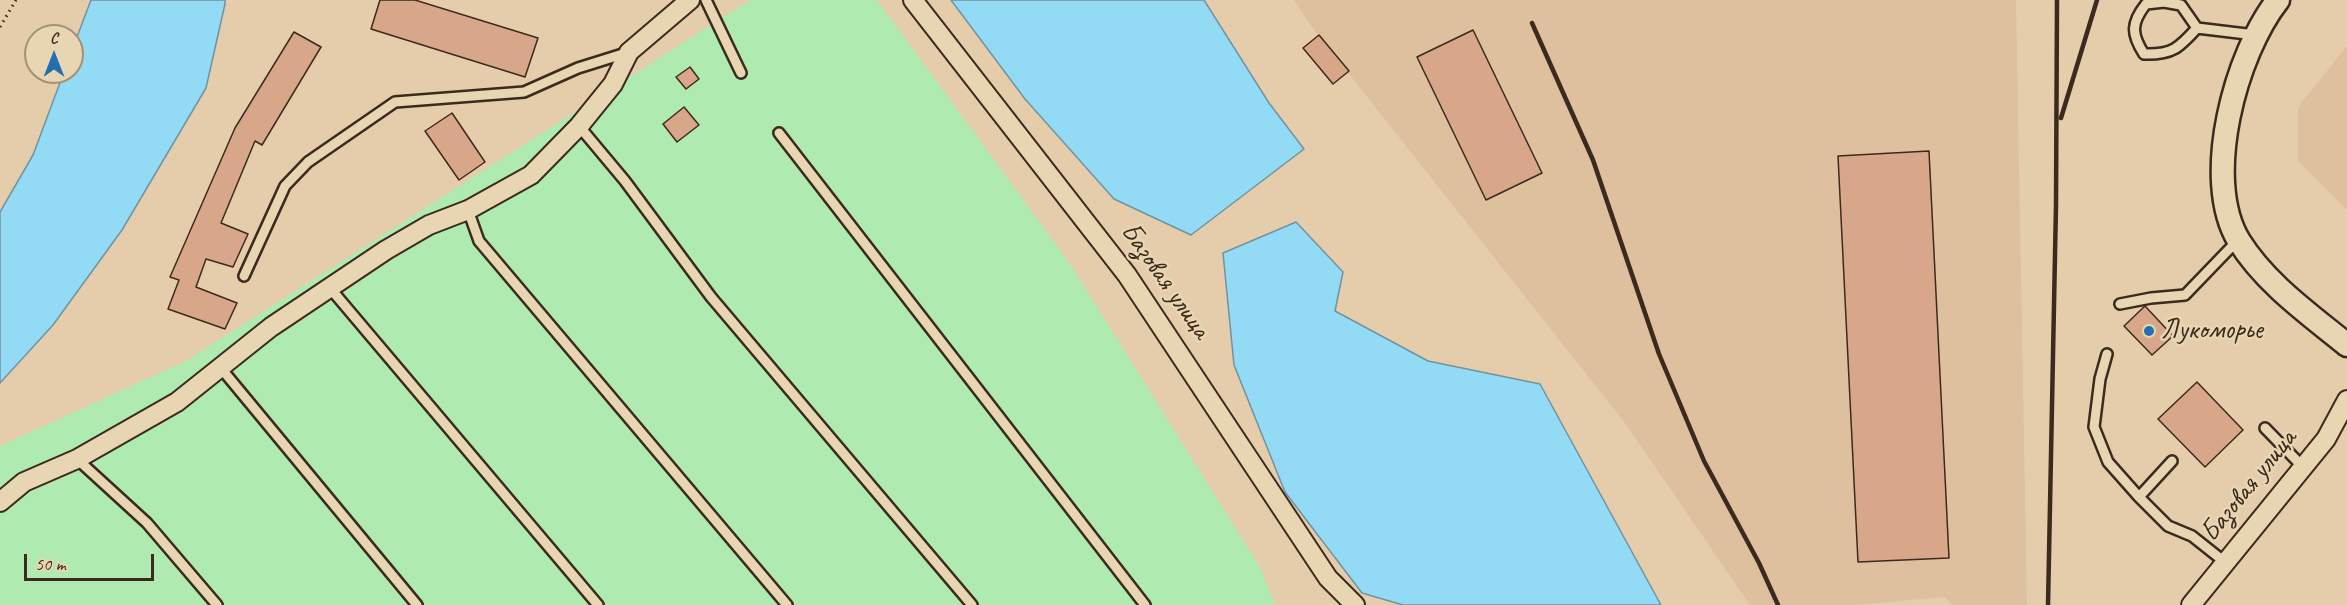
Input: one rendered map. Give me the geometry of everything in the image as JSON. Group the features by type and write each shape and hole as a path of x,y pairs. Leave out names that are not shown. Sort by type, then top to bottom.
{"street":[{"path":"0,502 24,482 77,459 177,402 271,327 386,250 429,225 468,210 531,175 579,126 613,84 629,52 690,0"},
{"name":"Базовая улица","path":"913,0 1127,275 1328,578 1356,605"},
{"path":"2278,0 2255,35 2236,87 2225,137 2224,202 2238,240 2258,265 2287,295 2347,345"},
{"name":"Базовая улица","path":"2191,605 2326,439 2347,400"}],"lane":[{"path":"706,0 741,73"},
{"path":"2198,28 2181,46 2163,54 2144,54 2134,38 2137,16 2146,4 2164,2 2181,5 2198,28 2255,35"},
{"path":"244,276 285,186 308,162 395,102 524,92 578,68 629,52"},
{"path":"579,126 625,181 711,297 972,605"},
{"path":"779,133 1145,605"},
{"path":"468,210 479,241 787,605"},
{"path":"2120,304 2185,295 2238,240"},
{"path":"330,288 597,605"},
{"path":"2107,354 2100,379 2094,427 2108,462 2168,526 2192,536 2226,562"},
{"path":"220,367 417,605"},
{"path":"2265,428 2303,467"},
{"path":"77,459 147,523 217,605"},
{"path":"2139,497 2172,461"}],"path":[{"path":"0,27 15,0"}],"shaded area":[{"path":"1294,0 2016,0 2027,605 1952,605 1945,597 1854,605 1750,605 1625,423 1308,22"},
{"path":"2347,46 2347,210 2298,161 2298,107"}],"green space":[{"path":"750,0 877,0 1068,261 1261,569 1275,605 0,605 0,446 186,361"}],"water":[{"path":"91,0 225,0 206,88 122,230 53,325 0,383 0,212 33,155 60,84 84,84 84,24 82,24"},
{"path":"951,0 1204,0 1269,103 1304,149 1191,235 1114,199 1025,99"},
{"path":"1296,222 1343,272 1335,311 1428,361 1540,384 1661,605 1403,605 1362,593 1285,492 1234,365 1223,253"}],"building":[{"path":"380,0 415,0 538,38 525,77 371,29"},
{"path":"1473,30 1542,173 1486,200 1417,57"},
{"path":"294,32 321,47 262,145 255,141 221,223 248,234 233,267 206,259 196,287 237,303 225,329 168,309 179,280 170,277 235,128"},
{"path":"1319,35 1349,71 1333,84 1303,48"},
{"path":"690,67 699,79 686,89 676,77"},
{"path":"684,107 699,125 677,142 663,124"},
{"path":"452,113 485,162 459,180 425,131"},
{"path":"1929,151 1949,558 1858,562 1838,156"},
{"name":"Лукоморье","path":"2145,306 2173,336 2152,355 2124,326"},
{"path":"2197,382 2243,430 2205,467 2158,419"}],"railway":[{"path":"2048,605 2056,205 2057,0"},
{"path":"2061,118 2097,0"},
{"path":"1532,23 1593,160 1659,354 1704,461 1759,563 1778,605"}],"place":[{"name":"Лукоморье","path":"2149,331"}]}
